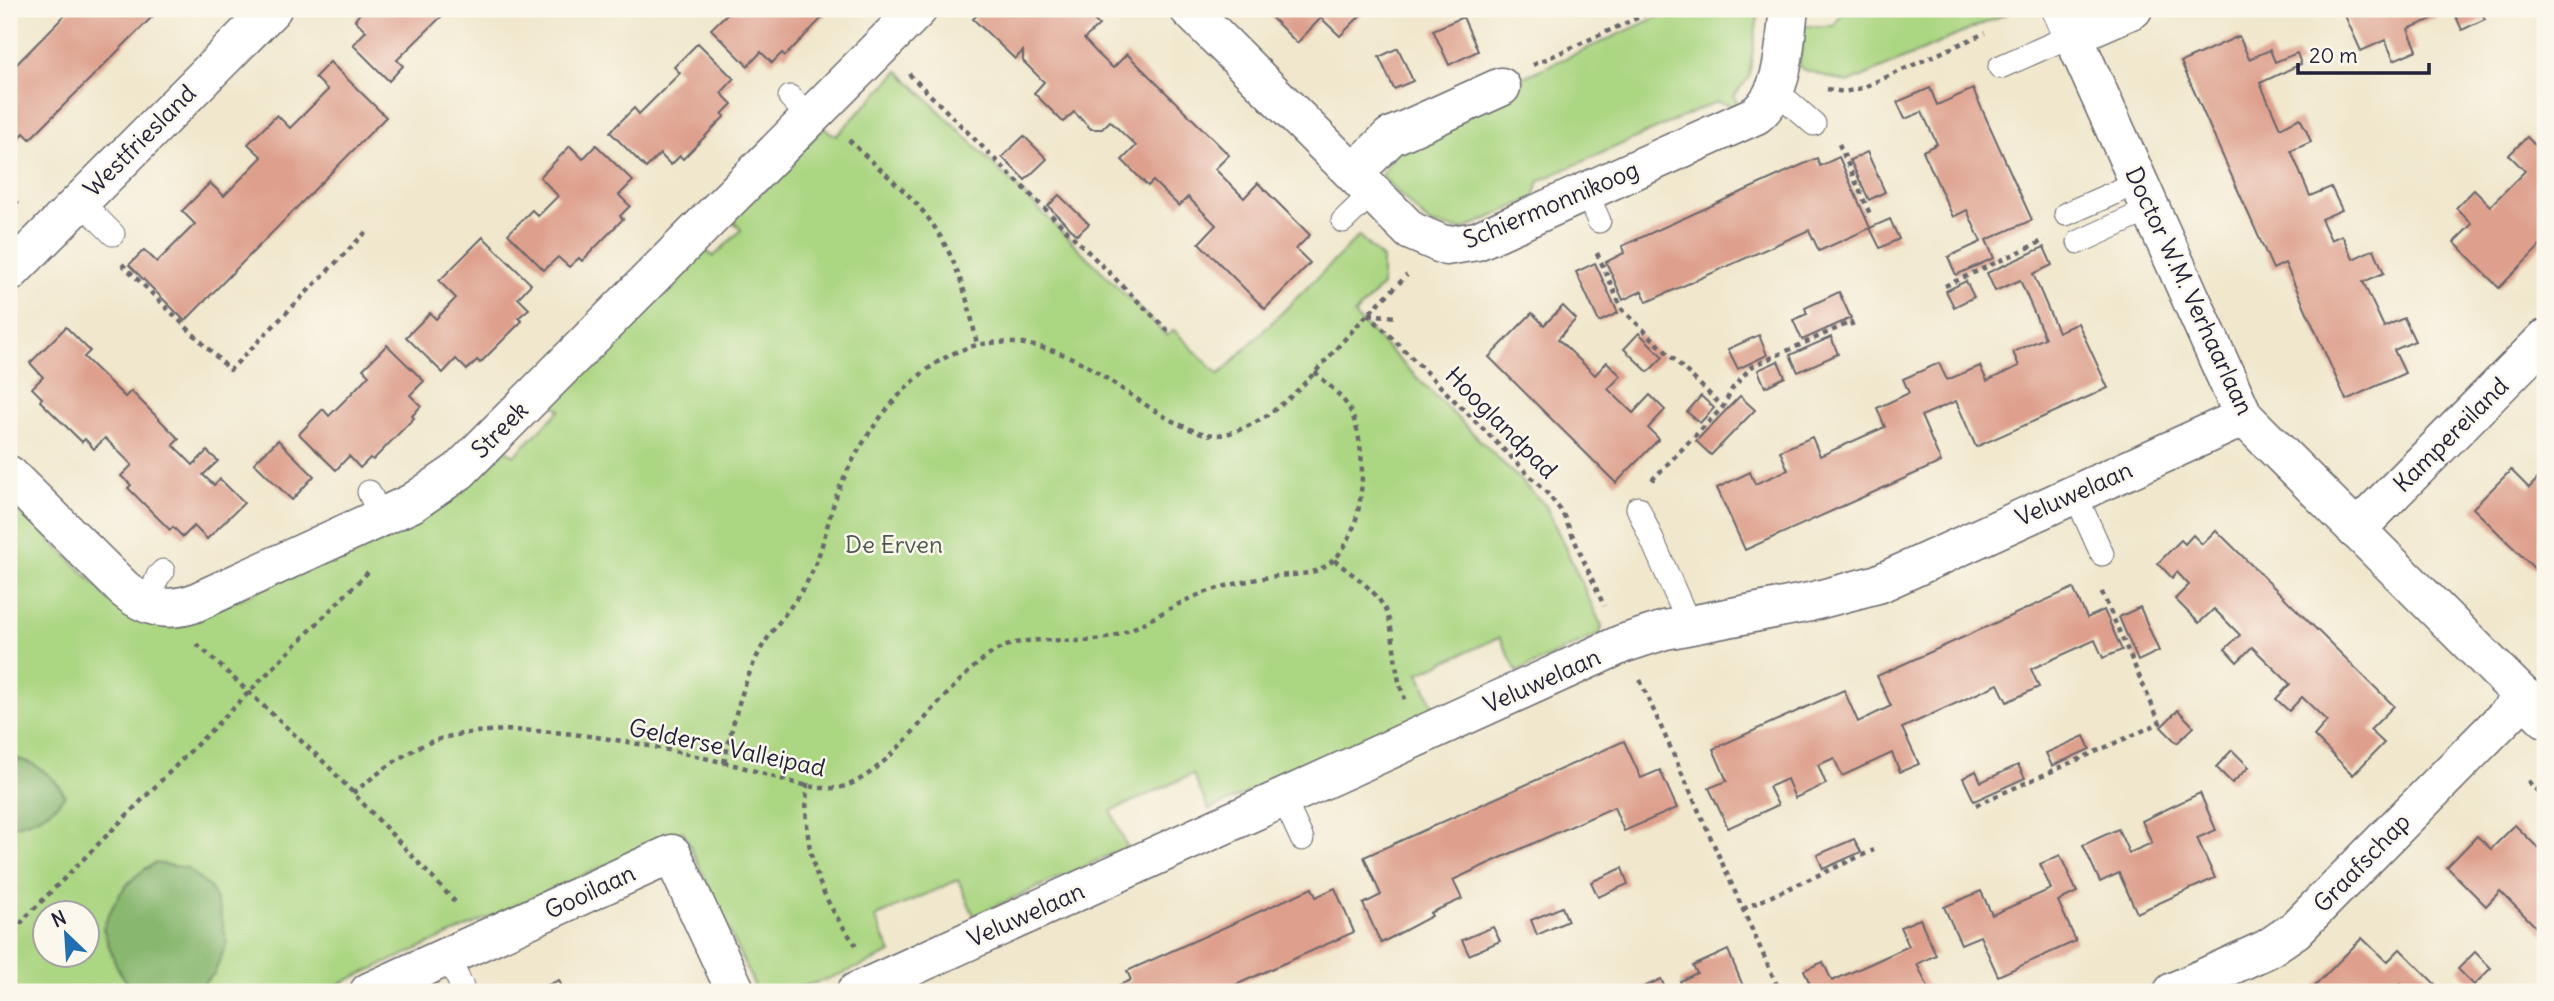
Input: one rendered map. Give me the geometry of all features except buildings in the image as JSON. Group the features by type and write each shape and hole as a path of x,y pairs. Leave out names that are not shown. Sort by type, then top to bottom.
{"street":[{"name":"Westfriesland","path":"9,273 272,9"},
{"name":"Streek","path":"9,475 124,589 155,588 166,608 192,604 375,505 425,497 459,471 800,108 918,9"},
{"name":"Schiermonnikoog","path":"1189,9 1412,231 1446,246 1477,241 1593,206 1761,111 1773,95"},
{"path":"1773,95 1783,58 1789,9"},
{"path":"2067,22 2133,9"},
{"name":"Doctor W.M. Verhaarlaan","path":"2067,22 2244,417 2535,707"},
{"path":"1363,182 1390,137 1501,87"},
{"name":"Kampereiland","path":"2356,530 2545,339"},
{"name":"Veluwelaan","path":"856,992 1622,644 1685,627 1835,597 1878,584 2244,417"},
{"name":"Graafschap","path":"2173,992 2267,949 2295,930 2535,707"},
{"name":"Gooilaan","path":"369,992 455,972 672,854 736,992"}],"lane":[{"path":"2000,67 2067,22"},
{"path":"1773,95 1788,102 1814,124"},
{"path":"1343,221 1363,182"},
{"path":"2066,214 2145,196"},
{"path":"2079,242 2145,196"},
{"path":"80,201 112,244"},
{"path":"2075,494 2102,554"},
{"path":"1638,508 1682,608 1685,627"},
{"path":"1283,798 1302,839"}],"path":[{"path":"1532,65 1657,9"},
{"path":"1822,86 1844,92 1862,88 1990,31"},
{"path":"902,68 1168,331 1172,328"},
{"path":"844,135 909,196 944,242 960,277 977,345"},
{"path":"1838,142 1870,214"},
{"path":"9,195 21,207"},
{"path":"112,244 230,370 366,232"},
{"path":"1945,286 2047,240"},
{"path":"1598,256 1622,309 1723,407"},
{"path":"724,762 743,690 753,665 807,582 819,554 836,498 860,447 876,423 915,380 954,353 977,345 1014,343 1051,350 1111,378 1178,423 1197,432 1223,435 1244,428 1265,416 1315,372 1411,270"},
{"path":"1368,314 1395,317"},
{"name":"Hooglandpad","path":"1368,314 1547,493 1562,512 1608,615"},
{"path":"1650,481 1723,407 1732,389 1751,367 1851,322 1853,327"},
{"path":"1315,372 1350,410 1363,457 1360,495 1354,520 1344,547 1334,560 1373,592 1386,612 1395,674 1409,707"},
{"path":"1574,538 1583,534"},
{"name":"Gelderse Valleipad","path":"353,793 393,761 410,752 430,742 471,732 554,733 724,762 830,789 863,778 973,669 1003,647 1034,640 1104,639 1214,590 1314,571 1334,560"},
{"path":"9,941 24,919 374,566"},
{"path":"1976,805 2160,723 2099,585"},
{"path":"195,642 353,793 462,909"},
{"path":"1636,671 1780,992"},
{"path":"2528,781 2541,795"},
{"path":"807,783 806,833 814,870 835,916 859,948"},
{"path":"1743,909 1874,850"}],"green space":[{"path":"1675,9 1759,9 1749,77 1734,96 1739,107 1716,102 1539,181 1534,198 1462,230 1430,224 1381,176 1397,150 1523,83 1521,78"},
{"path":"1846,9 2017,9 1848,83 1802,69 1799,64 1804,26 1833,26"},
{"name":"De Erven","path":"899,71 1167,336 1174,330 1219,375 1359,236 1382,259 1382,286 1354,315 1546,506 1602,627 1600,634 1517,672 1500,637 1419,673 1434,709 1209,810 1193,774 1111,811 1127,847 974,916 958,880 875,917 891,953 842,974 803,986 785,990 755,987 683,831 321,992 9,992 9,499 119,608 147,623 162,626 179,626 433,513 460,494 506,449 514,456 560,410 552,403 705,249 713,257 741,230 732,220 824,128 836,136"},
{"path":"9,758 26,761 41,769 55,781 65,795 53,808 33,820 9,827"},
{"path":"155,863 187,868 211,889 220,911 227,943 214,974 193,992 138,992 120,972 103,928 123,890 136,876"}]}
